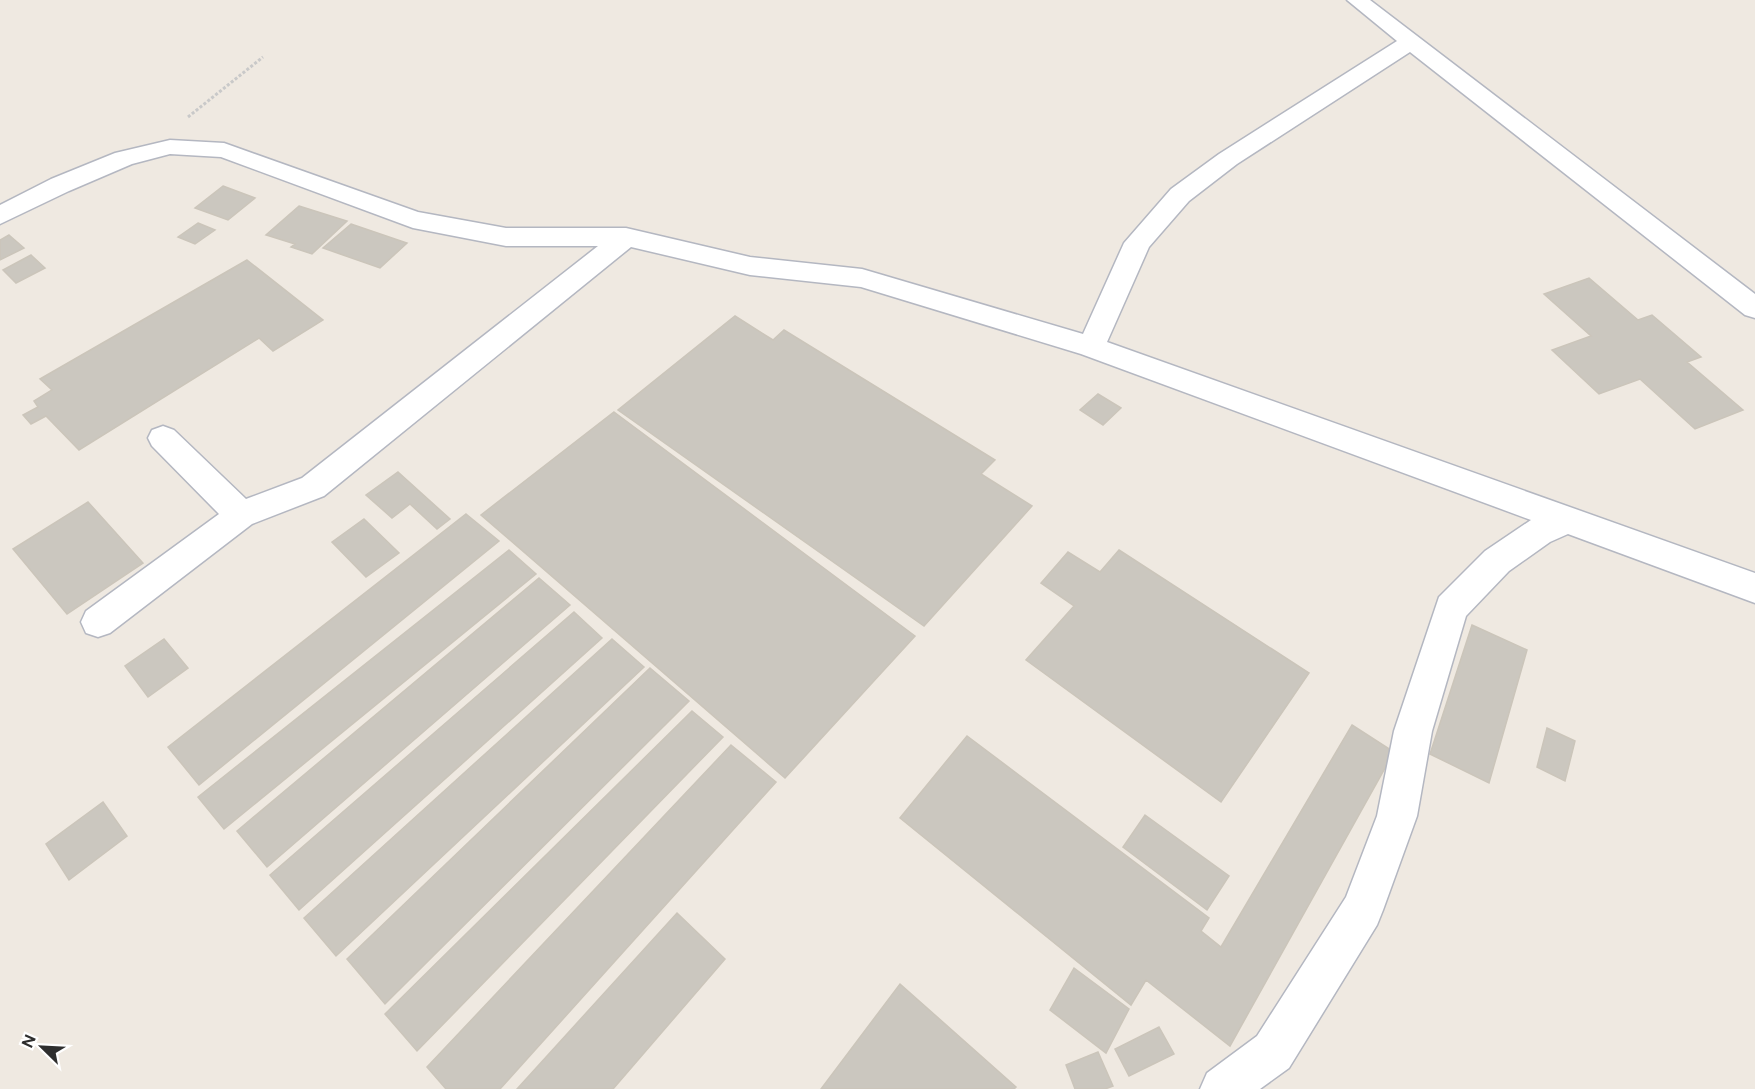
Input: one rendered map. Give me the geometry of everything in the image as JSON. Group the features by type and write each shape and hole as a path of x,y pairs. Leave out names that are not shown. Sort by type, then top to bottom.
{"street":[{"path":"1358,0 1755,308"},
{"path":"1091,347 1137,243 1180,195 1228,159 1412,41"},
{"path":"0,216 60,185 124,158 170,147 224,150 413,220 506,237 626,237 750,266 862,278 1091,347 1755,588"},
{"path":"98,622 241,515 313,487 626,237"},
{"path":"163,438 241,515"},
{"path":"1224,1089 1273,1053 1362,910 1397,816 1413,731 1451,608 1497,561 1538,532 1568,519"}],"path":[{"path":"190,148 188,117 263,57"}],"building":[{"path":"223,186 255,198 228,220 195,208"},
{"path":"299,206 347,221 312,254 291,247 295,244 266,235"},
{"path":"198,223 215,230 195,244 178,237"},
{"path":"351,224 407,243 380,268 323,248"},
{"path":"9,235 24,248 0,260 0,240"},
{"path":"31,255 45,268 16,283 3,270"},
{"path":"247,260 323,320 273,351 259,338 79,450 46,416 31,424 23,415 38,407 34,401 52,390 40,379"},
{"path":"1589,278 1638,320 1652,315 1701,357 1687,362 1743,410 1695,429 1640,379 1599,394 1552,350 1591,336 1544,294"},
{"path":"735,316 773,340 784,330 995,460 981,474 1032,506 924,626 618,410"},
{"path":"1098,394 1121,408 1103,425 1080,410"},
{"path":"614,412 915,636 785,778 481,515"},
{"path":"398,472 450,519 437,529 410,504 392,518 366,495"},
{"path":"88,502 143,563 67,614 13,549"},
{"path":"466,514 499,541 199,785 168,747"},
{"path":"364,519 399,553 366,577 332,542"},
{"path":"509,550 536,574 224,829 198,797"},
{"path":"1119,550 1309,673 1221,802 1026,660 1074,606 1041,583 1068,552 1100,572"},
{"path":"539,578 570,605 267,867 237,831"},
{"path":"574,612 602,638 299,910 270,875"},
{"path":"1472,625 1527,650 1489,783 1430,754"},
{"path":"164,639 188,668 148,697 125,666"},
{"path":"612,639 644,667 336,956 304,918"},
{"path":"650,668 689,701 385,1004 347,959"},
{"path":"692,711 723,737 417,1051 385,1014"},
{"path":"1352,725 1394,752 1230,1046 1146,980 1131,1005 900,818 967,736 1209,918 1201,931 1221,947"},
{"path":"1547,728 1575,741 1565,781 1537,767"},
{"path":"731,745 776,782 500,1089 446,1089 427,1067"},
{"path":"103,802 127,836 69,880 46,844"},
{"path":"1145,815 1229,876 1207,910 1123,847"},
{"path":"677,913 725,959 613,1089 517,1089"},
{"path":"1074,968 1129,1009 1106,1053 1050,1010"},
{"path":"900,984 1016,1087 1014,1089 821,1089"},
{"path":"1159,1027 1174,1054 1129,1076 1115,1049"},
{"path":"1098,1052 1113,1086 1105,1089 1075,1089 1066,1065"}]}
